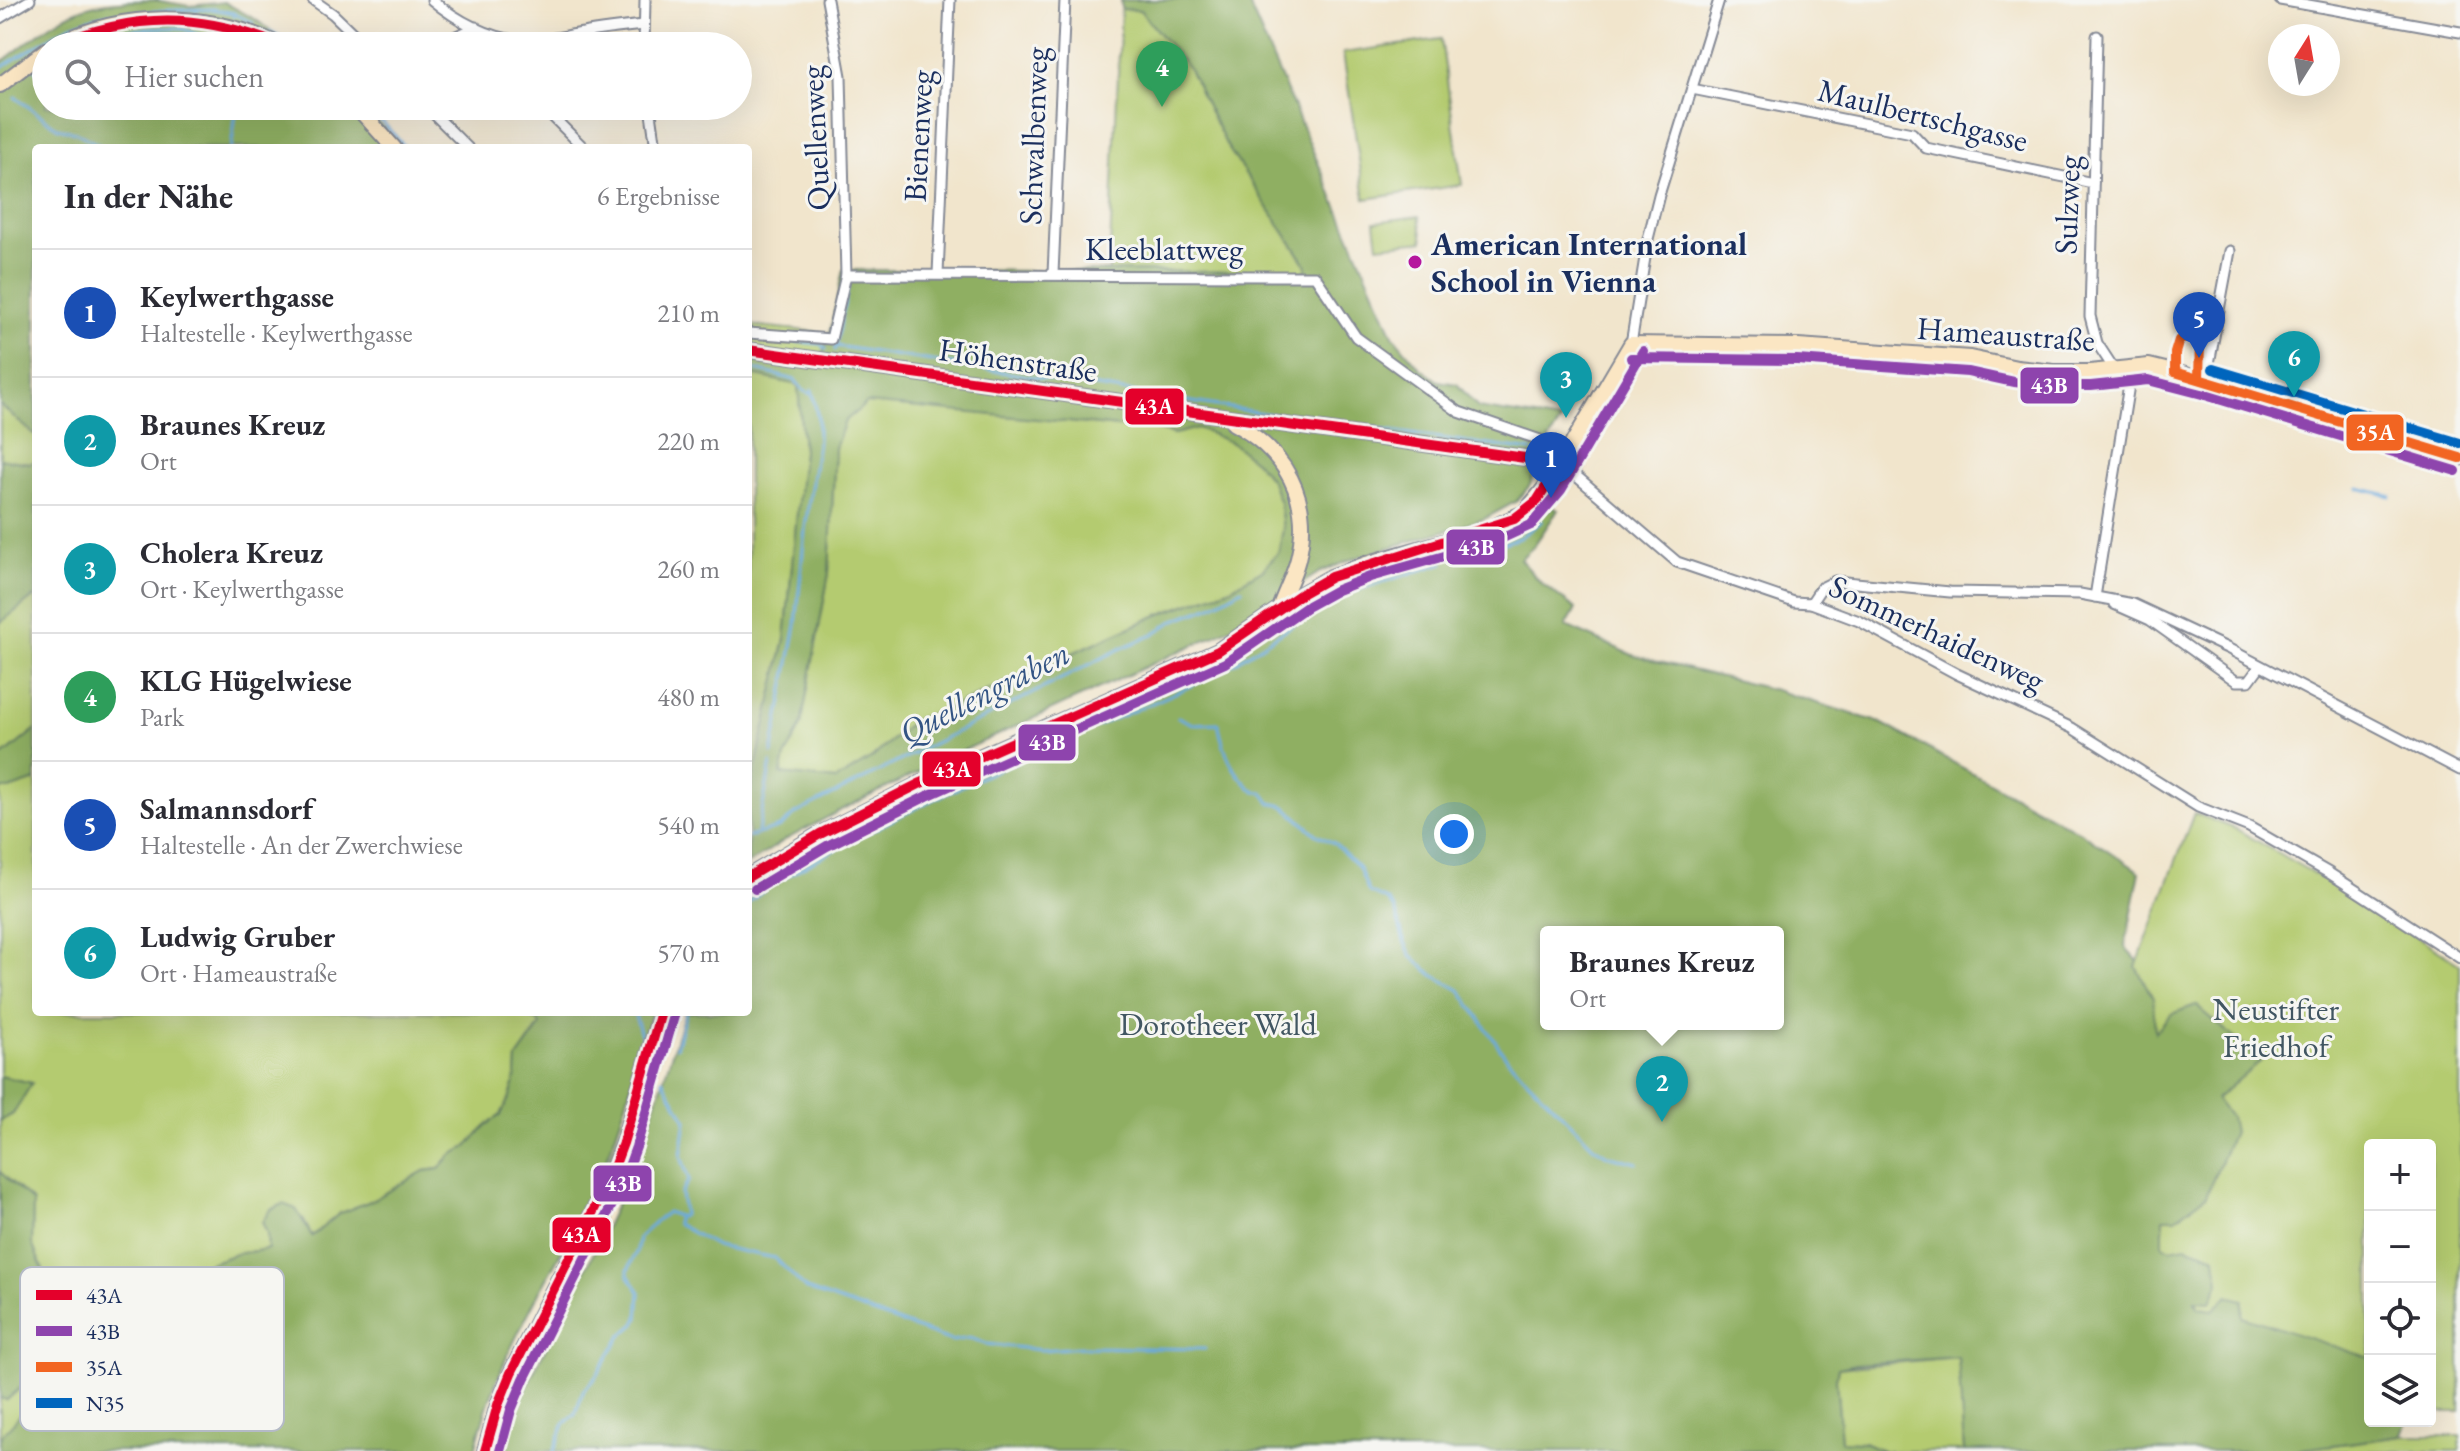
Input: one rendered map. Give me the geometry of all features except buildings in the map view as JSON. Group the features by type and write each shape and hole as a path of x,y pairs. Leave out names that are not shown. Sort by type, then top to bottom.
{"main road":[{"path":"87,32 144,20 171,19 214,23 246,32"},
{"path":"0,85 32,59"},
{"path":"369,120 390,144"},
{"path":"752,875 820,834 921,783 1196,662 1238,639 1318,584 1349,570 1514,519 1537,501 1631,344"},
{"name":"Hameaustraße","path":"1631,344 1798,346 1970,358 2040,371 2079,372 2149,366 2206,380 2460,458"},
{"name":"Höhenstraße","path":"752,351 1225,418 1255,436 1273,452 1297,494 1302,539 1295,569 1280,608"},
{"path":"1225,418 1565,457"},
{"path":"485,1451 511,1373 610,1178 660,1016"}],"street":[{"path":"0,18 30,0"},
{"path":"313,0 352,32"},
{"path":"432,0 444,10 491,32"},
{"path":"644,32 645,0"},
{"name":"Quellenweg","path":"827,0 841,76 846,275"},
{"name":"Bienenweg","path":"938,274 950,0"},
{"name":"Schwalbenweg","path":"1053,274 1065,0"},
{"path":"1631,344 1648,239 1659,195 1719,0"},
{"path":"2280,0 2460,32"},
{"path":"585,32 644,25"},
{"path":"465,32 476,27"},
{"name":"Sulzweg","path":"2097,36 2090,316 2097,343 2114,369"},
{"name":"Maulbertschgasse","path":"1692,89 1912,133 1926,148 2093,183"},
{"path":"440,120 464,144"},
{"path":"556,120 580,144"},
{"path":"652,120 655,144"},
{"path":"2206,380 2230,251"},
{"path":"752,333 831,339 846,275"},
{"name":"Kleeblattweg","path":"846,275 1315,276 1356,337 1459,412 1565,457"},
{"path":"2095,597 2132,366"},
{"name":"Sommerhaidenweg","path":"1565,457 1677,562 1859,621 1957,674 2072,728 2198,807 2249,827 2329,873 2460,958"},
{"path":"1811,603 1821,588 1835,581 1950,592 2048,592 2133,604 2192,630 2460,770"},
{"path":"2095,597 2150,620 2236,681 2249,681 2260,666"}],"green space":[{"path":"154,0 190,6 224,2 273,32 40,32 78,10 106,3"},
{"path":"1121,0 1247,0 1394,337 1420,368 1438,381 1457,384 1478,408 1561,421 1542,451 1530,485 1517,501 1484,519 1355,558 1320,572 1237,625 960,752 839,811 752,861 752,783 785,639 803,451 798,385 752,375 752,358 819,367 830,333 843,270 1305,272 1307,266 1227,146 1189,69 1140,10 1121,9","holes":["867,403 1147,427 1174,434 1198,428 1232,443 1256,462 1272,481 1280,503 1283,529 1279,552 1262,570 1229,589 1158,615 960,703 914,720 872,758 836,780 781,774 785,757 801,726 829,573 835,448 845,421"]},
{"path":"1121,9 1140,10 1189,69 1227,146 1307,266 1305,272 1109,271"},
{"path":"32,38 32,120 376,120 397,144 32,144 32,433 0,405 0,63"},
{"path":"1441,39 1462,185 1365,199 1343,53"},
{"path":"1419,216 1423,241 1378,246 1375,222"},
{"path":"752,325 830,333 819,367 752,358"},
{"path":"752,375 798,385 803,451 785,639 752,783"},
{"path":"867,402 1119,427 1147,427 1174,434 1198,428 1232,443 1256,462 1272,481 1280,503 1283,529 1279,552 1262,570 1229,589 1158,615 960,703 914,720 872,758 836,780 781,774 785,757 801,726 829,573 835,448 845,421"},
{"path":"0,405 32,433 32,462 0,459"},
{"path":"0,459 32,462 32,598 0,623"},
{"name":"Dorotheer Wald","path":"1553,507 1558,510 1533,547 1520,559 1541,583 1576,609 1566,626 1635,656 1775,690 1881,723 2082,833 2140,872 2125,947 2138,961 2136,967 2153,998 2155,1032 2171,1014 2196,1005 2261,1061 2216,1099 2230,1117 2233,1132 2206,1196 2176,1218 2163,1218 2163,1245 2170,1249 2186,1246 2216,1257 2219,1283 2211,1302 2195,1301 2199,1308 2213,1310 2228,1296 2243,1300 2242,1316 2364,1356 2364,1427 2405,1427 2401,1436 2287,1451 1964,1451 1958,1357 1838,1368 1836,1379 1841,1441 1864,1442 1884,1451 505,1451 516,1409 640,1153 684,1016 752,1016 752,886 814,851 1230,655 1300,607 1360,577 1512,530"},
{"path":"32,598 32,732 4,755 0,755 0,623"},
{"path":"32,732 32,781 0,789 0,755"},
{"path":"32,780 32,1016 528,1016 540,1025 517,1058 511,1094 501,1115 439,1169 424,1171 373,1200 340,1213 312,1236 303,1219 262,1222 267,1233 268,1249 236,1254 198,1267 42,1267 32,1244 33,1202 0,1172 0,1121 13,1114 32,1083 0,1076 0,789"},
{"name":"Neustifter Friedhof","path":"2194,813 2236,829 2367,904 2460,964 2460,1412 2436,1412 2436,1139 2364,1139 2364,1357 2054,1292 2136,967"},
{"path":"528,1016 651,1016 625,1107 605,1163 515,1340 485,1413 475,1451 0,1451 0,1439 20,1415 20,1431 284,1431 284,1267 198,1267 236,1254 268,1249 267,1233 262,1222 270,1210 283,1204 296,1209 312,1236 340,1213 373,1200 424,1171 439,1169 451,1155 467,1147 485,1126 501,1115 511,1094 517,1058 540,1026 538,1021"},
{"path":"665,1016 671,1016 624,1170 512,1396 496,1451 492,1451 506,1398 556,1298"},
{"path":"0,1076 32,1083 13,1114 0,1121"},
{"path":"0,1172 33,1202 32,1244 42,1267 20,1267 20,1388 7,1400 0,1398"},
{"path":"1959,1357 1964,1451 1884,1451 1864,1442 1841,1442 1836,1379 1838,1368"},
{"path":"20,1388 20,1416 0,1439 0,1398 7,1400"},
{"path":"2401,1436 2460,1436 2460,1451 2287,1451"}],"waterway":[{"path":"59,32 103,15 213,9 234,13 234,16"},
{"path":"235,14 253,23"},
{"path":"118,32 153,28 181,28 191,32"},
{"path":"0,68 32,49"},
{"path":"15,97 32,109"},
{"path":"47,120 58,128 75,132 98,144"},
{"path":"232,144 235,120"},
{"path":"381,120 402,144"},
{"path":"835,350 848,285"},
{"path":"772,339 821,344 826,349"},
{"path":"836,346 1262,413 1532,451"},
{"path":"752,369 795,380 804,391 812,394"},
{"path":"772,753 796,625 805,528 818,441 818,419 812,390"},
{"path":"2359,488 2391,496"},
{"path":"1460,557 1519,538 1542,521"},
{"path":"1239,660 1344,594 1443,563"},
{"name":"Quellengraben","path":"752,836 780,827 797,813 1150,636 1175,620 1212,606 1242,589"},
{"path":"1200,682 1238,661"},
{"path":"771,885 955,789 1197,683"},
{"path":"1178,717 1193,724 1218,723 1226,752 1240,777 1255,792 1263,792 1270,803 1284,806 1317,835 1334,843 1359,868 1369,892 1387,900 1395,909 1412,957 1433,975 1460,990 1508,1060 1593,1146 1607,1155 1637,1163"},
{"path":"758,832 771,763"},
{"path":"752,900 768,887"},
{"path":"635,1016 642,1038"},
{"path":"676,1047 685,1016"},
{"path":"554,1451 564,1424 575,1414 584,1390 621,1336 638,1318 640,1292 628,1270 639,1237 667,1212 680,1217 684,1214 681,1193 689,1180 681,1156 686,1120 662,1079"},
{"path":"677,1216 677,1224 716,1246 775,1258 806,1289 952,1341 970,1338 986,1344 1041,1350 1083,1347 1205,1349"}],"transit line":[{"name":"43A","path":"94,32 140,22 168,20 241,32"},
{"name":"35A","path":"2175,372 2179,340 2190,337 2200,343 2199,378"},
{"name":"43A","path":"752,351 1561,463"},
{"name":"43B","path":"755,889 827,846 927,796 1225,663 1308,606 1337,590 1370,577 1494,542 1531,525 1561,490 1643,351"},
{"name":"43B","path":"1631,358 1797,360 1968,372 2014,382 2054,386 2148,380 2456,471"},
{"name":"N35","path":"2213,369 2460,443"},
{"name":"35A","path":"2175,372 2460,458"},
{"name":"43A","path":"752,875 820,834 921,783 1218,651 1331,577 1514,519 1537,501 1561,463"},
{"name":"43A","path":"485,1451 511,1373 610,1178 660,1016"},
{"name":"43B","path":"500,1451 511,1410 524,1379 623,1183 674,1016"}],"place":[{"name":"KLG Hügelwiese","path":"1162,107"},
{"name":"American International School in Vienna","path":"1415,262"},
{"name":"Salmannsdorf","path":"2199,358"},
{"name":"Ludwig Gruber","path":"2294,397"},
{"name":"Cholera Kreuz","path":"1566,418"},
{"name":"Keylwerthgasse","path":"1551,498"},
{"name":"Braunes Kreuz","path":"1662,1122"}]}
